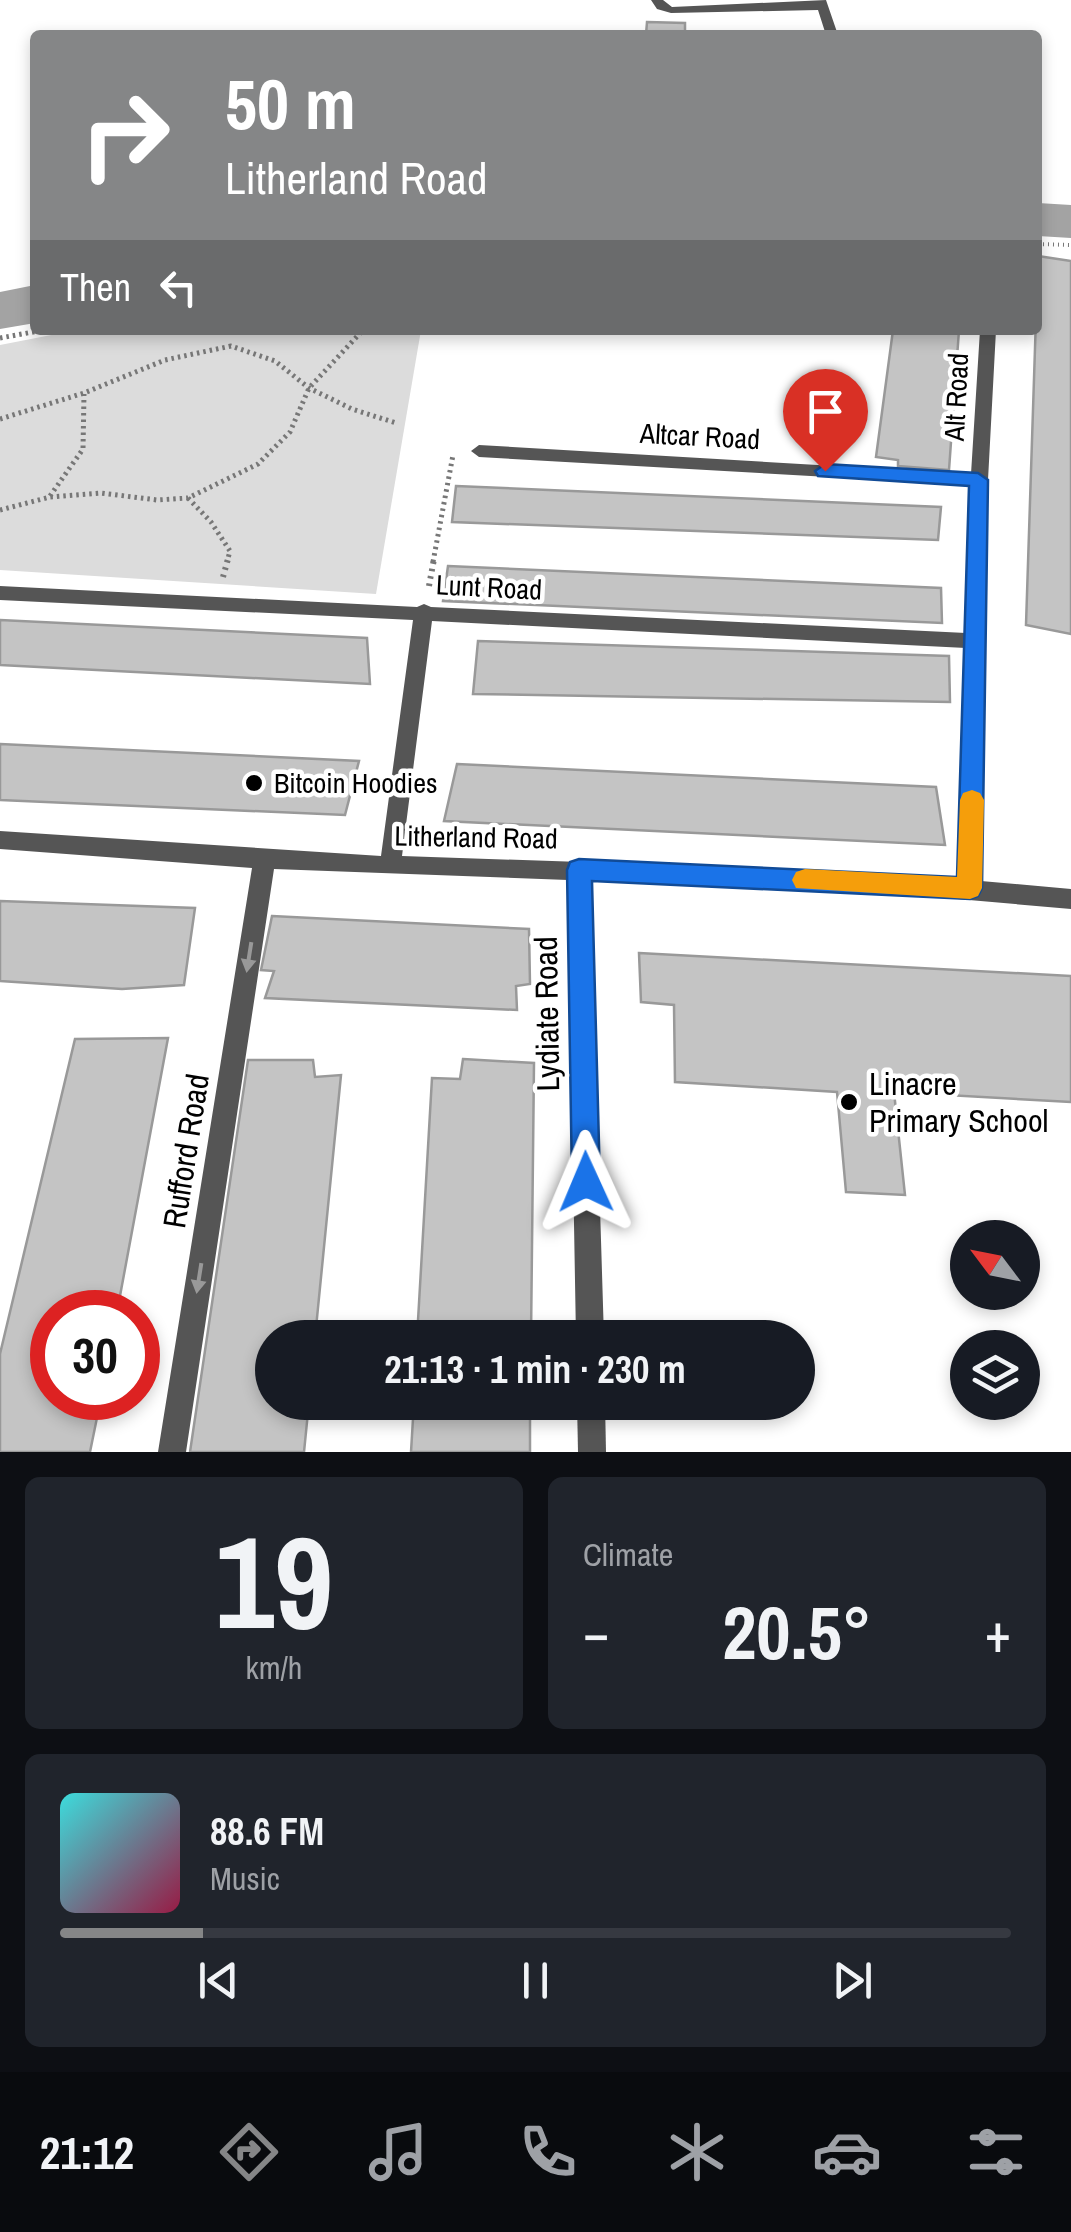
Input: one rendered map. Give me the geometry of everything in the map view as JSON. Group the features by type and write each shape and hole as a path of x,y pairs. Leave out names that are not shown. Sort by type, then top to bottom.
{"street":[{"path":"657,0 661,7 671,10 821,3 830,30"},
{"name":"Alt Road","path":"970,888 978,480 988,335"},
{"name":"Altcar Road","path":"478,451 978,480"},
{"name":"Lunt Road","path":"0,593 976,641"},
{"path":"390,866 424,612"},
{"name":"Litherland Road","path":"0,840 264,861 579,870 970,888 1071,899"},
{"name":"Rufford Road","path":"172,1452 264,861"},
{"name":"Lydiate Road","path":"579,870 590,1320"},
{"path":"591,1420 592,1452"}],"path":[{"path":"1042,244 1071,245"},
{"path":"0,338 30,333"},
{"path":"0,510 50,496 188,498 258,464 290,432 309,388 358,335"},
{"path":"0,419 84,393 165,360 231,346 274,361 309,388 352,409 396,423"},
{"path":"50,496 83,449 84,393"},
{"path":"424,612 454,451 478,451"},
{"path":"188,498 211,522 230,552 215,602"}],"shaded area":[{"path":"1042,203 1071,205 1071,238 1042,236"},
{"path":"30,286 30,324 0,329 0,292"},
{"path":"51,335 420,335 376,594 0,570 0,345"}],"building":[{"path":"647,22 685,23 685,30 646,30"},
{"path":"1042,257 1071,261 1071,634 1026,625 1035,335 1042,335"},
{"path":"892,335 959,335 949,470 898,466 898,460 876,457"},
{"path":"456,486 941,507 938,540 452,522"},
{"path":"448,566 941,588 942,623 443,601"},
{"path":"0,620 367,638 370,684 0,665"},
{"path":"478,641 949,656 950,702 473,694"},
{"path":"0,744 359,761 345,815 0,800"},
{"path":"457,764 936,787 945,845 444,821"},
{"path":"0,901 195,908 184,985 122,989 0,981"},
{"path":"272,916 529,929 530,984 516,986 517,1010 265,998 274,971 261,970"},
{"path":"639,953 1071,976 1071,1102 894,1092 905,1195 846,1192 837,1092 675,1082 674,1005 641,1002"},
{"path":"168,1038 121,1290 30,1290 30,1420 97,1420 90,1452 0,1452 0,1354 75,1039"},
{"path":"463,1059 534,1063 531,1320 418,1320 432,1078 460,1079"},
{"path":"248,1060 313,1060 315,1077 341,1075 317,1320 255,1320 255,1420 307,1420 304,1452 190,1452"},
{"path":"413,1420 530,1420 530,1452 411,1452"}],"slow traffic":[{"path":"805,880 970,888 972,800"}],"place":[{"name":"Bitcoin Hoodies","path":"254,783"},
{"name":"Linacre Primary School","path":"849,1102"}],"route":[{"path":"586,1182 579,870 970,888 978,480 825,471"}]}
